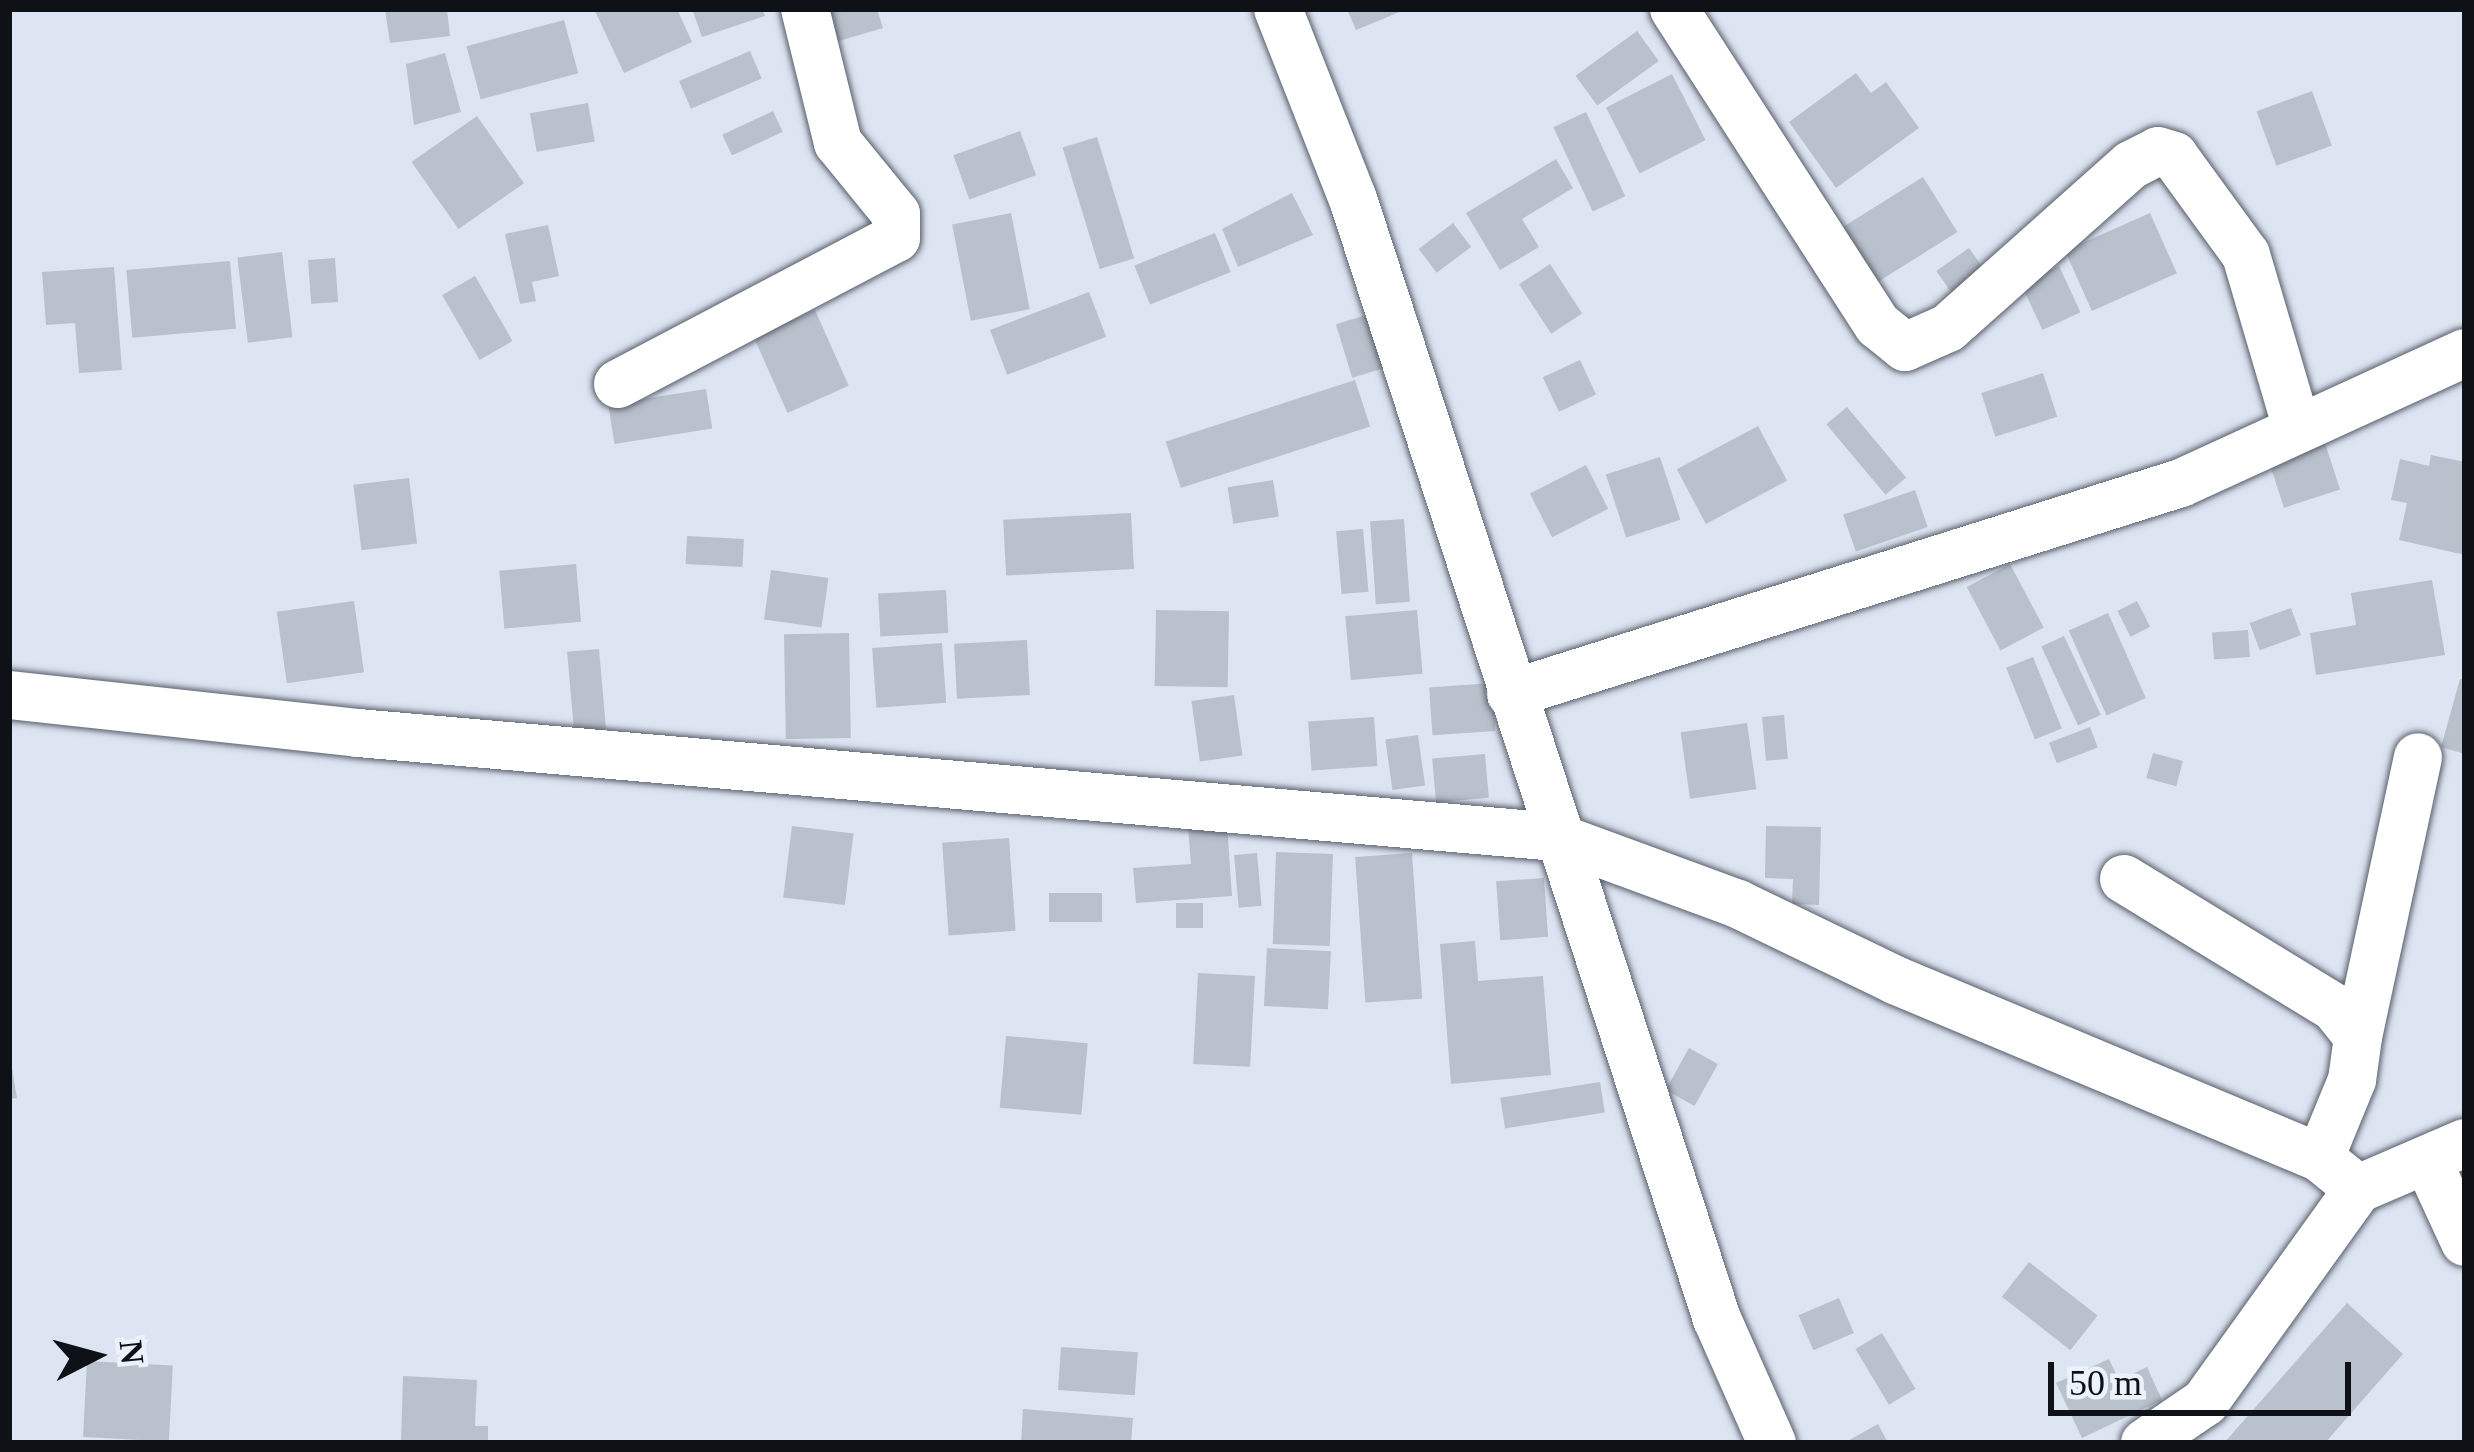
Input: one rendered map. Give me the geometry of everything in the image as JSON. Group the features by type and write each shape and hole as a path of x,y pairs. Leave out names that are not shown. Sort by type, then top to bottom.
{"street":[{"path":"618,384 896,238 896,214 838,143 805,9"},
{"path":"1278,9 1353,199 1556,837 1717,1319 1772,1443"},
{"path":"1674,9 1878,325 1905,347 1948,328 2132,165 2158,151 2174,156 2246,255 2296,428"},
{"path":"1511,694 2181,483 2465,353"},
{"path":"9,695 358,733 1556,837 1738,904 1895,980 2320,1158 2358,1190"},
{"path":"2320,1158 2352,1080 2418,757"},
{"path":"2124,879 2334,1007 2359,1037"},
{"path":"2145,1443 2205,1402 2358,1190 2447,1152 2465,1242"}],"building":[{"path":"385,9 447,9 450,36 390,43"},
{"path":"594,9 677,9 692,42 624,73"},
{"path":"692,9 762,9 765,16 702,37"},
{"path":"821,9 877,9 883,28 832,43"},
{"path":"1347,9 1407,9 1356,30"},
{"path":"564,20 578,73 481,99 466,46"},
{"path":"1637,31 1659,61 1597,106 1576,76"},
{"path":"750,51 762,79 691,109 679,81"},
{"path":"445,53 461,112 414,125 406,64"},
{"path":"1856,73 1871,93 1886,82 1919,128 1836,188 1789,122"},
{"path":"1672,74 1706,140 1640,174 1606,108"},
{"path":"2312,91 2332,146 2276,166 2257,111"},
{"path":"588,103 595,141 537,152 530,113"},
{"path":"773,111 783,132 732,156 722,135"},
{"path":"1586,112 1625,196 1593,212 1553,127"},
{"path":"477,116 524,183 459,229 411,162"},
{"path":"1020,131 1036,175 969,199 953,155"},
{"path":"1097,137 1134,258 1100,269 1063,148"},
{"path":"1556,159 1573,188 1522,219 1539,247 1500,270 1466,213"},
{"path":"1923,177 1957,232 1869,287 1835,232"},
{"path":"1292,193 1313,235 1238,267 1222,229"},
{"path":"1011,213 1030,309 971,321 952,224"},
{"path":"2150,213 2177,273 2092,311 2065,251"},
{"path":"1453,223 1471,247 1437,273 1419,249"},
{"path":"548,225 559,276 532,282 536,301 520,304 505,234"},
{"path":"1215,233 1231,272 1150,305 1134,266"},
{"path":"1969,248 1986,272 1953,295 1936,271"},
{"path":"282,252 292,337 248,343 237,257"},
{"path":"335,258 338,302 311,304 308,260"},
{"path":"230,261 236,329 132,338 126,270"},
{"path":"1550,264 1582,313 1551,334 1519,284"},
{"path":"2059,266 2081,312 2042,330 2021,284"},
{"path":"114,267 122,370 79,373 75,323 46,325 42,272"},
{"path":"475,276 512,341 480,360 442,295"},
{"path":"1089,292 1106,337 1007,375 990,330"},
{"path":"815,310 849,386 788,413 754,337"},
{"path":"1376,312 1392,366 1352,378 1336,324"},
{"path":"1580,360 1596,394 1559,412 1543,377"},
{"path":"2043,373 2057,417 1995,437 1981,393"},
{"path":"1355,380 1370,427 1181,488 1166,441"},
{"path":"706,389 712,429 614,444 608,404"},
{"path":"1847,407 1906,477 1885,495 1826,424"},
{"path":"1758,426 1787,481 1706,524 1677,469"},
{"path":"2324,440 2340,489 2284,508 2268,458"},
{"path":"2431,455 2465,462 2465,555 2399,540 2407,503 2391,500 2400,459 2429,466"},
{"path":"1660,457 1680,520 1626,537 1606,475"},
{"path":"1586,465 1608,509 1552,537 1530,494"},
{"path":"409,478 417,544 361,550 353,485"},
{"path":"1273,480 1279,517 1233,524 1228,487"},
{"path":"1915,490 1928,527 1856,552 1843,515"},
{"path":"1131,513 1134,569 1006,576 1003,520"},
{"path":"1404,519 1410,602 1376,604 1370,521"},
{"path":"1363,529 1368,592 1342,594 1336,531"},
{"path":"687,536 744,539 742,567 686,564"},
{"path":"576,564 581,622 504,628 499,571"},
{"path":"2010,564 2044,628 2001,651 1967,587"},
{"path":"771,570 828,578 821,628 764,620"},
{"path":"2432,580 2445,655 2316,675 2310,633 2356,625 2351,593"},
{"path":"946,590 948,633 880,636 878,594"},
{"path":"354,601 364,672 287,683 277,612"},
{"path":"2137,601 2150,627 2131,637 2117,611"},
{"path":"2291,608 2301,635 2260,650 2250,623"},
{"path":"1156,610 1229,611 1228,687 1155,686"},
{"path":"1417,610 1423,674 1351,680 1345,616"},
{"path":"2108,613 2146,698 2107,715 2069,630"},
{"path":"2248,630 2250,657 2214,659 2212,633"},
{"path":"849,633 851,738 786,739 784,634"},
{"path":"2064,636 2101,715 2078,725 2041,647"},
{"path":"1027,640 1030,695 957,699 954,644"},
{"path":"942,643 946,703 876,708 872,648"},
{"path":"599,649 607,741 575,743 567,652"},
{"path":"2033,657 2062,728 2035,739 2006,668"},
{"path":"2460,679 2465,680 2465,754 2441,747"},
{"path":"1492,683 1495,731 1433,735 1429,687"},
{"path":"1234,695 1242,755 1200,761 1191,701"},
{"path":"1784,715 1788,759 1766,761 1762,717"},
{"path":"1374,717 1377,766 1312,770 1308,722"},
{"path":"1747,723 1756,789 1690,799 1681,732"},
{"path":"2090,727 2098,748 2057,763 2049,743"},
{"path":"1418,735 1425,786 1392,790 1385,740"},
{"path":"2153,753 2183,761 2176,786 2146,778"},
{"path":"1485,754 1489,798 1436,802 1432,759"},
{"path":"1227,824 1232,896 1136,903 1133,868 1191,864 1188,827"},
{"path":"792,826 854,834 845,905 783,897"},
{"path":"1766,826 1821,827 1819,905 1792,904 1793,879 1765,878"},
{"path":"1009,838 1015,931 949,935 942,843"},
{"path":"1276,852 1333,854 1330,946 1273,944"},
{"path":"1257,853 1262,906 1239,908 1234,855"},
{"path":"1412,853 1422,999 1365,1003 1355,857"},
{"path":"1544,878 1548,937 1500,940 1496,881"},
{"path":"1049,893 1102,893 1102,922 1049,922"},
{"path":"1176,903 1203,903 1203,928 1176,928"},
{"path":"1475,941 1478,981 1543,976 1551,1075 1451,1084 1440,944"},
{"path":"1267,948 1331,951 1328,1009 1264,1006"},
{"path":"1198,973 1255,976 1250,1067 1193,1064"},
{"path":"1006,1036 1088,1043 1081,1115 1000,1108"},
{"path":"1689,1048 1718,1064 1695,1106 1666,1090"},
{"path":"9,1051 17,1098 9,1099"},
{"path":"1600,1082 1605,1113 1505,1128 1500,1098"},
{"path":"2029,1262 2098,1316 2070,1350 2002,1297"},
{"path":"1839,1298 1854,1333 1813,1350 1798,1315"},
{"path":"2347,1303 2403,1354 2325,1443 2224,1443"},
{"path":"1882,1333 1915,1389 1889,1405 1855,1349"},
{"path":"1061,1347 1138,1352 1135,1395 1058,1390"},
{"path":"2109,1359 2119,1380 2147,1367 2162,1400 2082,1438 2056,1383"},
{"path":"87,1361 173,1366 169,1441 83,1437"},
{"path":"403,1376 477,1380 475,1426 488,1426 488,1443 401,1443"},
{"path":"1023,1409 1133,1418 1131,1443 1021,1443"},
{"path":"1878,1424 1888,1443 1844,1443"}]}
